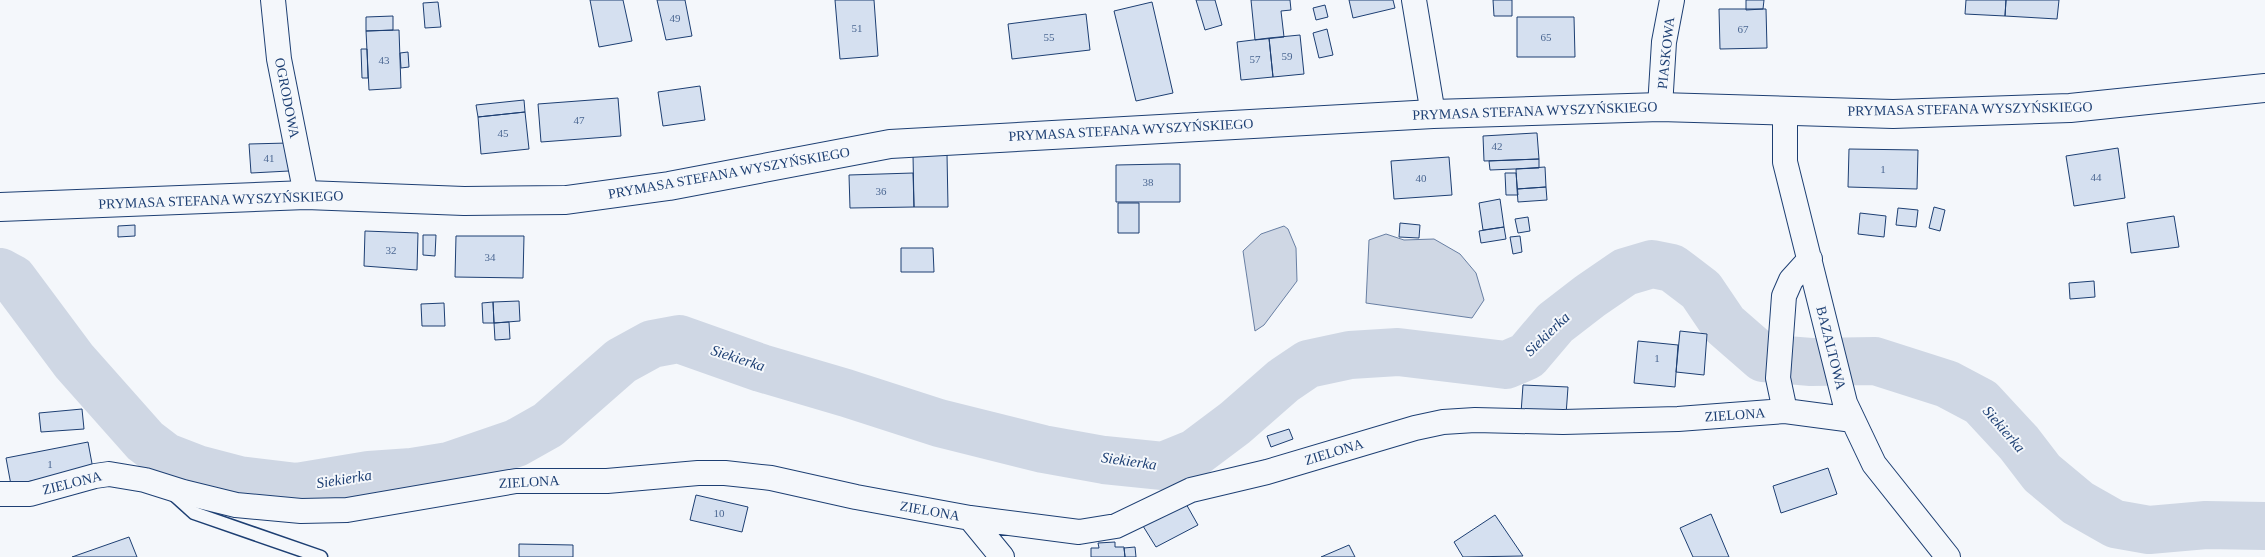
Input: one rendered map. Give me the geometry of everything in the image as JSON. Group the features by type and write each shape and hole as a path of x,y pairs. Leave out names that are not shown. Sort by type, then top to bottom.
{"main road":[{"name":"PRYMASA STEFANA WYSZYŃSKIEGO","path":"0,207 306,195 464,201 566,200 669,186 890,144 1433,114 1660,107 1893,114 2076,108 2265,88"}],"street":[{"name":"OGRODOWA","path":"273,0 279,59 306,195"},
{"path":"1414,0 1433,114"},
{"name":"PIASKOWA","path":"1660,107 1664,42 1672,0"},
{"name":"BAZALTOWA","path":"1786,111 1786,162 1849,412 1874,464 1948,557"},
{"path":"1786,411 1778,378 1784,296 1791,280 1810,259"},
{"name":"ZIELONA","path":"0,494 30,494 95,476 110,474 145,480 236,505 301,511 347,510 516,481 607,481 725,473 770,478 856,497 970,518 1079,532 1116,526 1191,490 1267,472 1414,428 1443,422 1475,420 1563,422 1678,419 1786,411 1849,412"},
{"path":"970,518 1002,557"}],"lane":[{"path":"166,487 194,513 321,557"}],"shaded area":[{"path":"1284,226 1288,229 1296,248 1297,281 1264,325 1255,331 1243,251 1261,234"},
{"path":"1386,234 1404,240 1434,239 1460,254 1476,273 1484,300 1472,318 1366,303 1369,240"}],"building":[{"path":"590,0 623,0 632,41 599,47"},
{"path":"657,0 685,0 692,36 666,40"},
{"path":"835,0 874,0 878,56 840,59"},
{"path":"1196,0 1215,0 1222,25 1205,30"},
{"path":"1251,0 1290,0 1291,10 1281,11 1284,37 1255,40"},
{"path":"1349,0 1393,0 1395,8 1353,18"},
{"path":"1493,0 1512,0 1512,16 1494,16"},
{"path":"1746,0 1764,0 1763,9 1746,10"},
{"path":"1966,0 2006,0 2005,16 1965,14"},
{"path":"2006,0 2059,0 2057,19 2005,16"},
{"path":"438,2 441,27 425,28 423,3"},
{"path":"1152,2 1173,93 1136,101 1114,11"},
{"path":"1325,5 1328,17 1316,20 1313,8"},
{"path":"1719,9 1766,9 1767,48 1720,49"},
{"path":"1086,14 1090,50 1012,59 1008,24"},
{"path":"393,16 393,30 366,31 366,17"},
{"path":"1517,17 1574,17 1575,57 1517,57"},
{"path":"1327,29 1333,55 1319,58 1313,33"},
{"path":"399,30 401,88 369,90 366,31"},
{"path":"1300,35 1304,74 1273,77 1269,38"},
{"path":"1269,38 1273,77 1241,80 1237,42"},
{"path":"361,49 367,49 368,78 362,78"},
{"path":"408,52 409,67 401,68 400,53"},
{"path":"700,86 705,120 663,126 658,92"},
{"path":"618,98 621,136 541,142 538,104"},
{"path":"524,100 525,112 478,117 476,105"},
{"path":"525,112 529,149 481,154 478,117"},
{"path":"1537,133 1539,159 1484,161 1483,136"},
{"path":"288,143 289,171 251,173 249,144"},
{"path":"2118,148 2125,198 2074,206 2066,156"},
{"path":"1849,149 1918,150 1917,189 1848,187"},
{"path":"947,154 948,207 914,207 913,155"},
{"path":"1449,157 1452,195 1394,199 1391,161"},
{"path":"1539,159 1539,168 1490,170 1489,161"},
{"path":"1180,164 1180,202 1116,202 1116,165"},
{"path":"1545,167 1546,187 1517,189 1516,169"},
{"path":"913,173 914,207 850,208 849,175"},
{"path":"1505,173 1516,173 1518,195 1506,195"},
{"path":"1546,187 1547,200 1518,202 1517,189"},
{"path":"1500,199 1504,227 1483,230 1479,203"},
{"path":"1118,203 1139,203 1139,233 1118,233"},
{"path":"1934,207 1945,210 1940,231 1929,228"},
{"path":"1898,208 1918,210 1916,227 1896,225"},
{"path":"1860,213 1886,216 1884,237 1858,234"},
{"path":"2174,216 2179,247 2131,253 2127,223"},
{"path":"1528,217 1530,231 1518,233 1515,219"},
{"path":"1400,223 1420,225 1419,238 1399,237"},
{"path":"135,225 135,236 118,237 118,226"},
{"path":"1504,227 1506,239 1481,243 1479,231"},
{"path":"365,231 418,233 417,270 364,266"},
{"path":"423,235 436,235 435,256 423,255"},
{"path":"456,236 524,236 523,278 455,277"},
{"path":"1520,236 1522,252 1513,254 1510,237"},
{"path":"901,248 933,248 934,272 901,272"},
{"path":"2094,281 2095,297 2070,299 2069,283"},
{"path":"519,301 520,321 494,323 493,302"},
{"path":"493,302 494,323 483,323 482,303"},
{"path":"444,303 445,326 422,326 421,304"},
{"path":"509,322 510,339 495,340 494,323"},
{"path":"1680,331 1707,334 1704,375 1676,372"},
{"path":"1638,341 1678,345 1675,387 1634,383"},
{"path":"1523,385 1568,387 1566,415 1521,413"},
{"path":"82,409 84,429 41,432 39,413"},
{"path":"1289,429 1293,439 1271,447 1267,436"},
{"path":"88,442 93,469 11,485 6,458"},
{"path":"1828,468 1837,494 1781,513 1773,486"},
{"path":"696,495 748,507 742,532 690,520"},
{"path":"1185,502 1198,525 1156,547 1143,526"},
{"path":"1711,514 1729,557 1693,557 1680,528"},
{"path":"1495,515 1523,556 1463,557 1454,542"},
{"path":"129,537 137,557 72,557"},
{"path":"1115,542 1115,547 1124,547 1125,557 1091,557 1091,548 1099,548 1098,543"},
{"path":"519,544 573,545 573,557 519,557"},
{"path":"1349,545 1355,557 1321,557"},
{"path":"1135,547 1136,557 1125,557 1124,548"}],"waterway":[{"name":"Siekierka","path":"0,272 13,279 74,361 145,441 166,457 197,469 239,480 297,487 369,475 412,472 449,466 516,443 548,425 621,361 652,344 679,339 761,368 939,423 1043,449 1104,460 1163,466 1195,453 1235,423 1283,381 1308,364 1350,355 1398,352 1506,365 1527,356 1555,323 1590,296 1625,272 1652,264 1672,268 1701,290 1724,324 1763,358 1811,362 1875,361 1947,384 1981,402 2019,443 2042,473 2078,503 2115,524 2149,530 2206,525 2265,526"}]}
